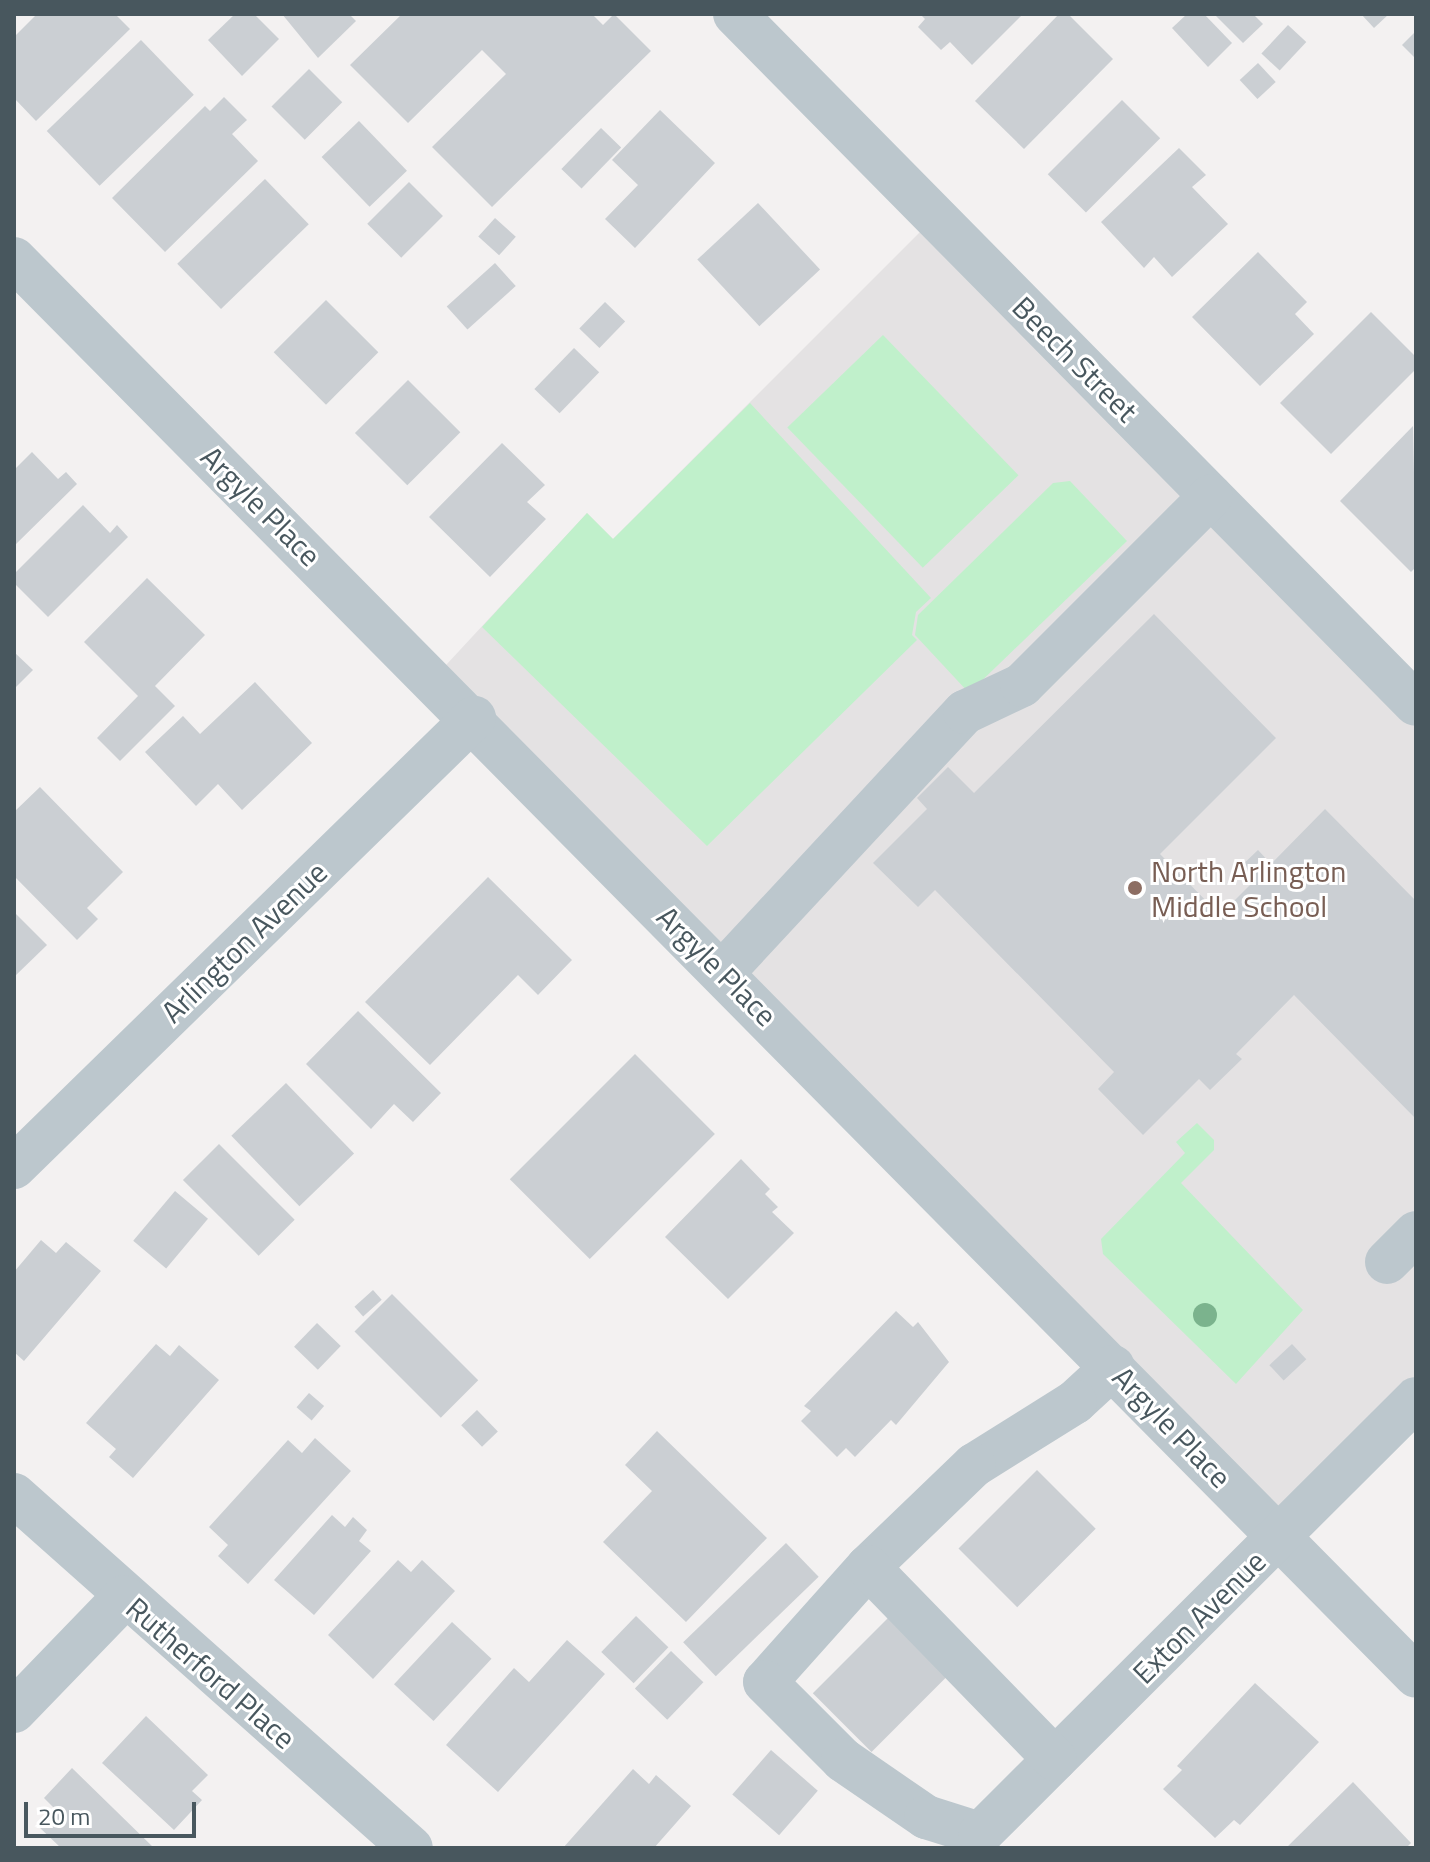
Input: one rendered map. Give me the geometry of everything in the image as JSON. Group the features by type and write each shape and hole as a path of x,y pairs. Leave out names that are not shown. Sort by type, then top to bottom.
{"street":[{"name":"Beech Street","path":"735,14 1416,704"},
{"name":"Argyle Place","path":"14,259 474,718 1416,1676"},
{"path":"723,972 965,712 1022,685 1211,496"},
{"name":"Arlington Avenue","path":"14,1167 474,718"},
{"path":"1055,1759 868,1567 974,1465 1075,1402 1113,1367"},
{"name":"Exton Avenue","path":"868,1567 765,1682 843,1760 903,1805 980,1834 1416,1399"},
{"name":"Rutherford Place","path":"14,1495 124,1597 411,1848"},
{"path":"14,1711 124,1597"}],"shaded area":[{"path":"935,217 1416,704 1416,1399 1280,1537 434,678 587,513 613,539"}],"green space":[{"path":"883,335 1018,475 923,568 787,427"},
{"path":"750,403 931,598 916,612 912,635 917,640 707,846 482,627 587,513 613,539"},
{"path":"1070,481 1127,541 969,693 915,635 918,615 1053,483"},
{"path":"1197,1123 1214,1140 1214,1150 1181,1183 1303,1310 1236,1384 1103,1254 1101,1239 1185,1153 1176,1142"}],"building":[{"path":"37,14 115,14 130,29 36,121 14,98 14,37"},
{"path":"235,14 254,14 279,39 242,76 208,40"},
{"path":"282,14 349,14 356,21 318,58"},
{"path":"402,14 592,14 603,25 614,14 651,51 492,207 432,147 506,74 482,50 408,123 350,65"},
{"path":"920,14 1023,14 972,65 950,42 941,50 918,27 925,19"},
{"path":"1059,14 1068,14 1113,59 1024,149 975,101"},
{"path":"1187,14 1204,14 1232,43 1208,67 1172,28"},
{"path":"1214,14 1253,14 1263,24 1243,43"},
{"path":"1361,14 1389,14 1374,28"},
{"path":"1288,25 1306,42 1280,71 1261,54"},
{"path":"1416,31 1416,59 1402,45"},
{"path":"141,40 194,95 100,186 47,131"},
{"path":"1258,63 1276,82 1257,99 1240,80"},
{"path":"309,69 342,102 305,140 272,106"},
{"path":"224,97 247,120 232,134 258,161 165,252 112,198 205,106 210,111"},
{"path":"1122,100 1160,138 1086,212 1048,174"},
{"path":"660,110 715,163 635,248 605,219 638,185 612,160"},
{"path":"359,121 407,171 370,207 322,157"},
{"path":"601,128 621,147 582,188 561,169"},
{"path":"1179,148 1206,175 1192,187 1228,224 1172,277 1154,257 1144,268 1101,222"},
{"path":"265,179 309,224 221,309 177,264"},
{"path":"409,182 443,216 401,258 367,224"},
{"path":"758,203 820,270 759,326 697,260"},
{"path":"495,218 516,237 499,255 478,237"},
{"path":"1258,252 1307,302 1295,314 1314,334 1260,386 1192,317"},
{"path":"495,263 516,286 467,330 447,306"},
{"path":"326,300 378,352 326,405 274,352"},
{"path":"605,302 625,321 599,348 579,329"},
{"path":"1371,312 1416,357 1416,369 1331,454 1280,403"},
{"path":"574,348 599,372 560,413 534,389"},
{"path":"408,380 460,432 407,485 355,433"},
{"path":"1413,426 1416,567 1411,572 1340,501"},
{"path":"502,443 545,485 527,502 546,519 490,577 429,517"},
{"path":"32,452 58,479 66,472 77,484 14,546 14,470"},
{"path":"83,505 110,533 117,525 128,537 48,617 14,583 14,574"},
{"path":"147,578 205,635 155,686 175,706 120,761 97,738 138,696 84,642"},
{"path":"1154,614 1276,738 1160,854 1220,915 1250,885 1237,870 1258,850 1271,864 1325,809 1416,901 1416,1119 1294,995 1236,1054 1242,1059 1210,1090 1199,1079 1143,1135 1098,1089 1114,1072 935,890 918,907 873,863 927,809 917,798 948,767 974,793"},
{"path":"14,652 33,670 14,689"},
{"path":"255,682 312,743 242,810 218,784 196,806 145,752 183,716 200,734"},
{"path":"40,787 123,872 87,908 98,919 77,940 14,876 14,812"},
{"path":"488,877 572,960 538,995 518,975 430,1065 365,1002"},
{"path":"14,912 47,945 14,977"},
{"path":"358,1011 441,1093 413,1122 394,1104 371,1129 306,1064"},
{"path":"635,1054 715,1134 590,1259 510,1179"},
{"path":"286,1083 354,1153 299,1206 231,1136"},
{"path":"219,1144 295,1220 259,1256 183,1180"},
{"path":"741,1159 770,1189 765,1194 778,1207 772,1212 794,1233 728,1299 665,1237"},
{"path":"175,1191 208,1219 166,1268 133,1241"},
{"path":"41,1240 56,1253 66,1242 101,1271 24,1361 14,1352 14,1272"},
{"path":"373,1290 382,1300 363,1316 354,1307"},
{"path":"392,1294 478,1380 441,1418 355,1331"},
{"path":"896,1311 913,1327 918,1322 949,1362 896,1425 891,1420 855,1457 846,1448 837,1457 801,1421 811,1411 804,1406"},
{"path":"317,1323 341,1346 318,1370 294,1347"},
{"path":"156,1344 170,1356 179,1345 219,1380 133,1478 109,1457 116,1449 86,1423"},
{"path":"1292,1344 1306,1359 1284,1381 1269,1365"},
{"path":"309,1393 324,1406 312,1420 297,1407"},
{"path":"477,1410 498,1432 482,1447 461,1425"},
{"path":"657,1431 767,1538 686,1622 603,1542 652,1491 625,1465"},
{"path":"315,1438 351,1471 248,1584 218,1556 228,1545 209,1527 288,1440 302,1453"},
{"path":"1037,1470 1096,1529 1017,1607 959,1548"},
{"path":"332,1515 345,1527 353,1517 367,1530 359,1541 371,1551 314,1615 274,1580"},
{"path":"786,1543 819,1577 716,1676 683,1642"},
{"path":"398,1560 411,1572 422,1560 455,1591 373,1679 328,1635"},
{"path":"892,1614 951,1673 871,1752 813,1693"},
{"path":"636,1616 668,1647 634,1683 601,1652"},
{"path":"452,1622 491,1659 434,1721 394,1684"},
{"path":"567,1640 605,1674 498,1792 446,1745 514,1668 529,1682"},
{"path":"671,1651 703,1682 667,1720 635,1688"},
{"path":"1255,1683 1319,1742 1240,1825 1234,1820 1215,1838 1163,1789 1182,1770 1177,1766"},
{"path":"146,1716 208,1775 192,1791 202,1800 174,1830 102,1763"},
{"path":"771,1750 818,1791 779,1835 732,1795"},
{"path":"72,1768 154,1848 61,1848 39,1827 55,1809 44,1798"},
{"path":"633,1769 649,1784 656,1775 691,1806 654,1848 563,1848"},
{"path":"1353,1782 1411,1843 1406,1848 1286,1848"}],"place":[{"name":"North Arlington Middle School","path":"1135,888"}]}
